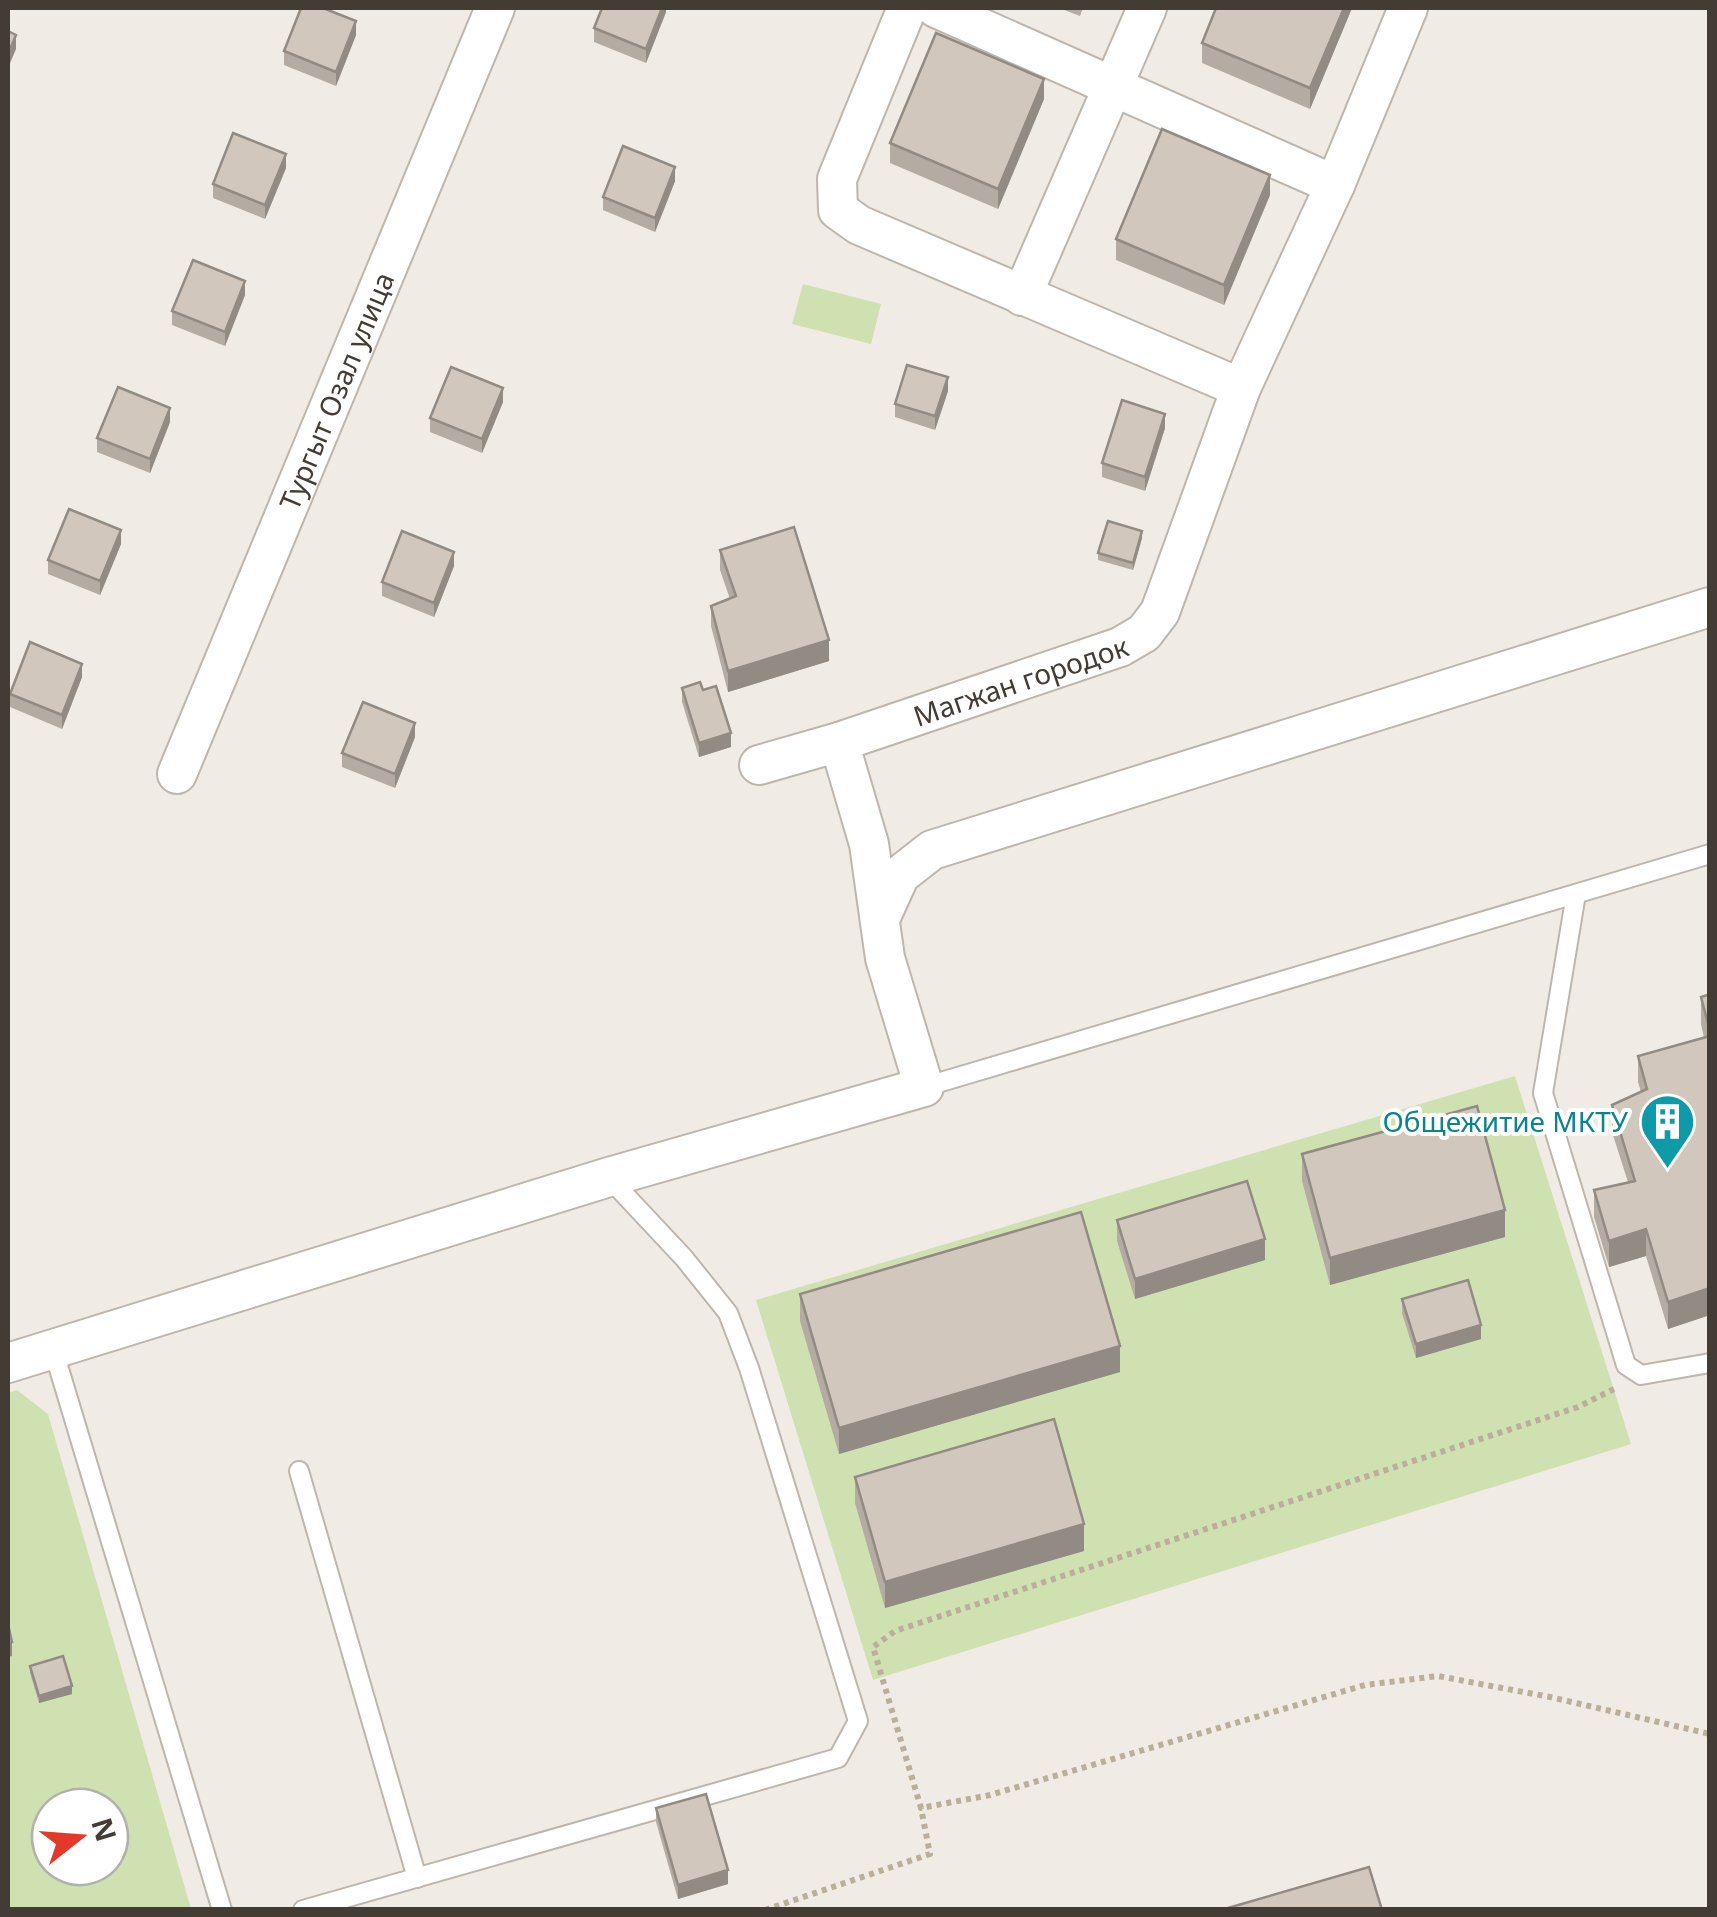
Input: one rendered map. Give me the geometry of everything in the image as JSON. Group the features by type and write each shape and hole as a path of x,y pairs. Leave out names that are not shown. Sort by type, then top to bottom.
{"street":[{"name":"Тургыт Озал улица","path":"177,774 494,8"},
{"path":"908,8 837,180 838,210 859,224 1022,296 1242,388"},
{"path":"936,8 1335,185"},
{"path":"1022,296 1147,8"},
{"name":"Магжан городок","path":"759,765 1120,647 1144,633 1160,612 1242,388 1335,185 1408,8"},
{"path":"880,919 900,875 932,850 1710,607"},
{"path":"8,1363 609,1177 924,1087 885,958 868,844 839,742"}],"lane":[{"path":"924,1087 1710,854"},
{"path":"1576,894 1543,1093 1626,1365 1642,1375 1710,1363"},
{"path":"303,1910 838,1758 858,1720 749,1368 728,1313 684,1258 609,1177"},
{"path":"53,1350 222,1910"},
{"path":"299,1470 417,1878"}],"path":[{"path":"765,1910 930,1854 921,1808 874,1647 895,1631 1578,1407 1642,1375"},
{"path":"921,1808 990,1796 1365,1685 1438,1676 1710,1734"}],"green space":[{"path":"803,284 881,304 871,344 792,324"},
{"path":"1515,1076 1631,1444 873,1680 756,1300"},
{"path":"17,1390 48,1414 191,1909 8,1910 8,1393"}],"building":[{"path":"301,8 323,8 356,21 336,72 284,51"},
{"path":"602,8 662,8 646,49 594,28"},
{"path":"1216,8 1344,8 1310,88 1202,43"},
{"path":"8,31 16,35 8,54"},
{"path":"936,33 1044,79 998,189 890,143"},
{"path":"1162,129 1270,175 1224,285 1116,239"},
{"path":"233,133 286,154 265,205 213,184"},
{"path":"623,146 675,167 655,218 603,197"},
{"path":"193,260 245,281 225,332 172,311"},
{"path":"907,365 948,377 935,416 895,404"},
{"path":"451,367 503,388 482,439 430,418"},
{"path":"118,387 170,408 150,459 97,438"},
{"path":"1122,400 1165,414 1145,477 1102,463"},
{"path":"69,509 121,530 100,581 48,560"},
{"path":"1108,521 1142,531 1133,563 1098,553"},
{"path":"794,527 829,640 728,671 711,606 736,596 720,550"},
{"path":"402,531 454,552 434,603 382,582"},
{"path":"30,642 82,664 62,715 10,694"},
{"path":"700,682 703,690 716,686 731,733 699,743 682,688"},
{"path":"363,702 415,723 395,774 342,753"},
{"path":"1710,994 1710,1031 1701,997"},
{"name":"Общежитие МКТУ","path":"1710,1036 1710,1288 1668,1302 1646,1229 1609,1241 1594,1190 1635,1181 1612,1105 1647,1089 1638,1056"},
{"path":"1477,1106 1505,1210 1330,1258 1302,1154"},
{"path":"1247,1181 1265,1239 1135,1279 1117,1220"},
{"path":"1081,1212 1120,1346 839,1428 800,1294"},
{"path":"1468,1280 1481,1325 1416,1344 1402,1299"},
{"path":"1054,1419 1084,1524 885,1582 855,1477"},
{"path":"63,1656 72,1686 39,1696 30,1666"},
{"path":"706,1794 728,1870 678,1885 656,1808"},
{"path":"1369,1867 1382,1910 1221,1910"}],"place":[{"name":"Общежитие МКТУ","path":"1667,1170"}]}
